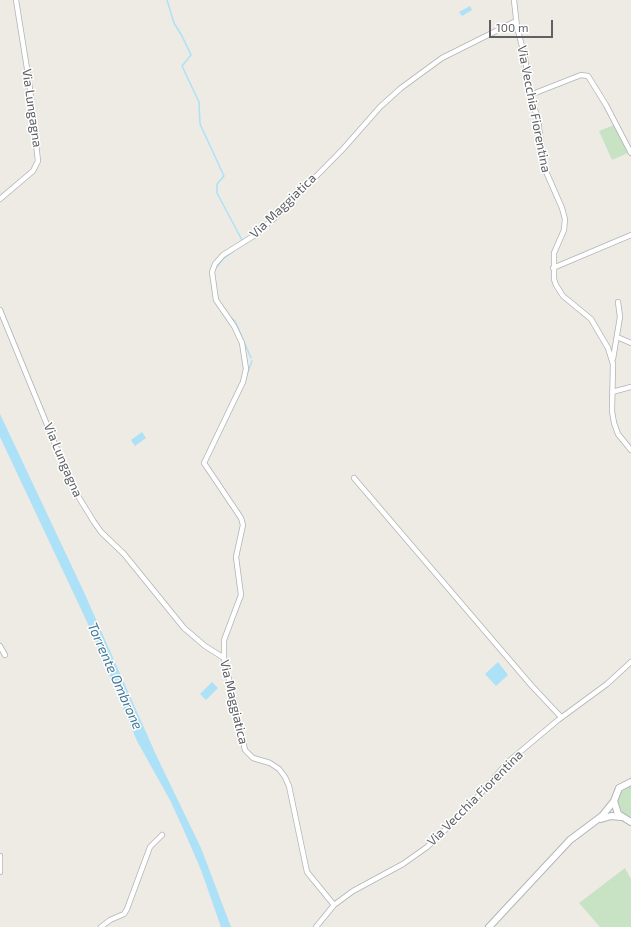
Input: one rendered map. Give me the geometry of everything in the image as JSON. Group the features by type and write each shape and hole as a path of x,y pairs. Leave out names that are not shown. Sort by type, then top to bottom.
{"main road":[{"path":"488,927 570,840 598,820 614,801 619,788 631,782"},
{"path":"614,801 616,812 621,817 631,822"},
{"path":"598,820 611,816 621,817"}],"street":[{"name":"Via Lungagna","path":"0,199 33,171 38,161 29,81 16,0"},
{"name":"Via Vecchia Fiorentina","path":"514,0 516,21 525,58 530,95 538,119 544,167 562,208 565,219 564,230 554,250 554,279 558,289 594,323 608,348 613,361 612,392 614,423 618,434 631,450"},
{"name":"Via Maggiatica","path":"334,905 307,872 289,786 285,777 279,769 270,763 253,758 245,750 224,658 224,640 241,595 236,557 243,525 240,516 205,465 205,461 243,382 246,369 242,343 234,326 216,300 212,275 213,268 224,255 255,235 278,214 338,154 380,107 417,75 442,58 516,21"},
{"path":"530,95 581,75 588,76 606,105 631,153"},
{"path":"553,268 631,235"},
{"path":"613,361 620,315 618,302"},
{"name":"Via Lungagna","path":"0,310 73,488 94,522 101,532 124,554 184,628 204,646 224,658"},
{"path":"616,337 631,343"},
{"path":"615,348 625,340"},
{"path":"612,392 631,387"},
{"path":"354,478 531,685 561,717"},
{"path":"0,646 5,655"},
{"name":"Via Vecchia Fiorentina","path":"316,927 334,905 359,888 403,864 427,847 467,809 508,762 561,717 607,684 631,662"},
{"path":"101,927 110,920 124,914 150,847 162,835"},
{"path":"0,856 0,872"}],"green space":[{"path":"614,125 628,153 612,160 599,131"},
{"path":"631,786 631,817 623,813 619,808 618,801 621,792"},
{"path":"625,868 631,879 631,927 600,927 579,903"}],"water":[{"path":"470,6 472,10 462,16 459,12"},
{"name":"Torrente Ombrone","path":"0,414 83,590 157,757 201,848 231,927 221,927 201,870 185,833 171,802 137,741 88,624 0,437"},
{"path":"142,432 146,438 135,446 131,440"},
{"path":"498,662 508,675 496,686 485,674"},
{"path":"212,682 218,688 206,700 200,694"}],"waterway":[{"path":"167,0 174,23 191,55 182,66 199,102 200,124 224,176 217,184 217,193 242,240"},
{"path":"215,269 223,259 234,251"},
{"path":"230,317 235,321"},
{"path":"236,323 251,358"},
{"path":"246,377 252,361"}]}
